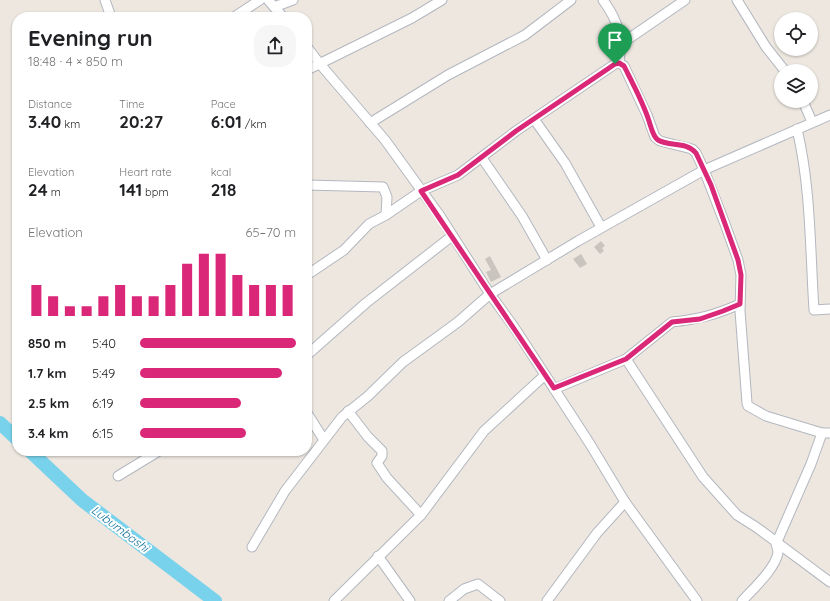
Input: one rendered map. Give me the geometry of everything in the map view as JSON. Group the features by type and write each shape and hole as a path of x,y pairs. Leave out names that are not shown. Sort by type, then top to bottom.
{"street":[{"path":"105,0 109,12"},
{"path":"242,12 260,0"},
{"path":"271,4 293,0"},
{"path":"312,68 412,18 442,0"},
{"path":"370,123 448,75 525,35 571,0"},
{"path":"603,0 612,12 619,30 621,44 619,63"},
{"path":"621,44 685,0"},
{"path":"737,0 766,47 779,64"},
{"path":"271,4 278,12"},
{"path":"312,54 385,140 421,191 545,374 625,502 697,601"},
{"path":"312,272 344,250 369,224 386,215 421,191 458,175 534,119 615,64 619,63"},
{"path":"619,63 624,66 631,80 655,137 660,141 684,145 692,149 704,170 738,260 741,275 740,304 748,406 766,416 826,433 776,544 778,552 775,561 742,601"},
{"path":"806,108 812,122"},
{"path":"312,456 336,423 348,411 368,396 403,362 458,322 490,294 601,227 704,170 797,128 830,115"},
{"path":"534,119 565,163 601,227"},
{"path":"797,128 802,147 808,197 814,310 830,309"},
{"path":"482,158 522,216 547,260"},
{"path":"312,185 383,187 387,197 386,215"},
{"path":"312,351 366,304 452,236"},
{"path":"554,388 626,359 672,322 700,319 740,304"},
{"path":"626,359 703,477 737,515 756,527 776,544 830,582"},
{"path":"334,601 421,515 484,431 545,374"},
{"path":"348,411 368,437 382,451 382,456 377,463 387,478 421,515"},
{"path":"312,421 324,440"},
{"path":"118,476 151,456"},
{"path":"252,547 285,491 312,456"},
{"path":"547,601 597,533 625,502"},
{"path":"378,556 410,601"},
{"path":"450,601 464,589 478,584 500,601"}],"building":[{"path":"601,241 605,246 602,248 604,251 600,254 594,247"},
{"path":"581,254 587,264 580,268 573,259"},
{"path":"490,256 501,277 491,282 486,272 491,270 485,259"}],"waterway":[{"name":"Lubumbashi","path":"0,423 12,434"},
{"name":"Lubumbashi","path":"35,456 82,500 215,601"}],"route":[{"path":"619,63 624,66 657,140 684,145 696,153 711,185 738,260 741,275 740,304 700,319 672,322 626,359 554,388 514,327 490,294 440,216 421,191 458,175 516,131 615,64 619,63"}]}
